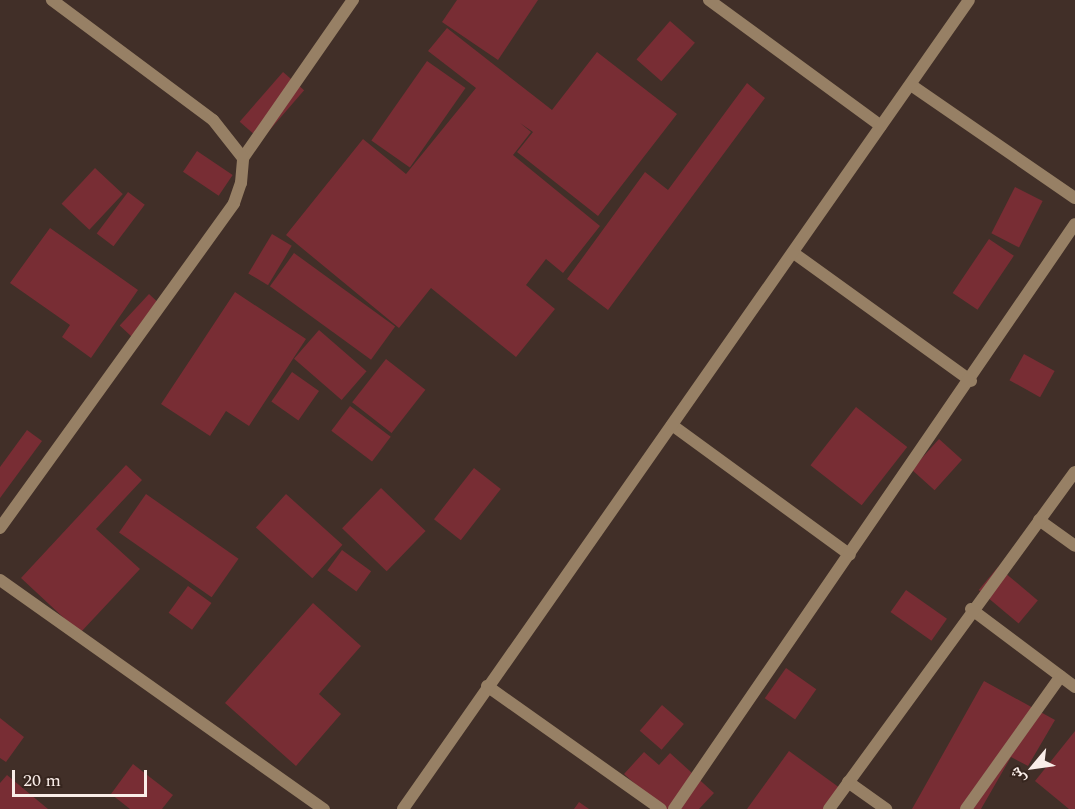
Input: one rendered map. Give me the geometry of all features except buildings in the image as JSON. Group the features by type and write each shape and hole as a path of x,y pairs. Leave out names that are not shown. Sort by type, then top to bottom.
{"street":[{"path":"52,0 213,120 243,158"},
{"path":"0,528 234,203 243,158 353,0"},
{"path":"709,0 881,126"},
{"path":"403,809 487,686 795,254 969,0"},
{"path":"911,85 1075,198"},
{"path":"674,809 971,381 1075,224"},
{"path":"795,254 971,381"},
{"path":"672,425 850,555"},
{"path":"829,809 971,609 1075,472"},
{"path":"1039,520 1075,546"},
{"path":"0,580 324,809"},
{"path":"971,609 1075,687"},
{"path":"966,809 1061,676"},
{"path":"487,686 661,809"},
{"path":"848,782 886,809"}]}
